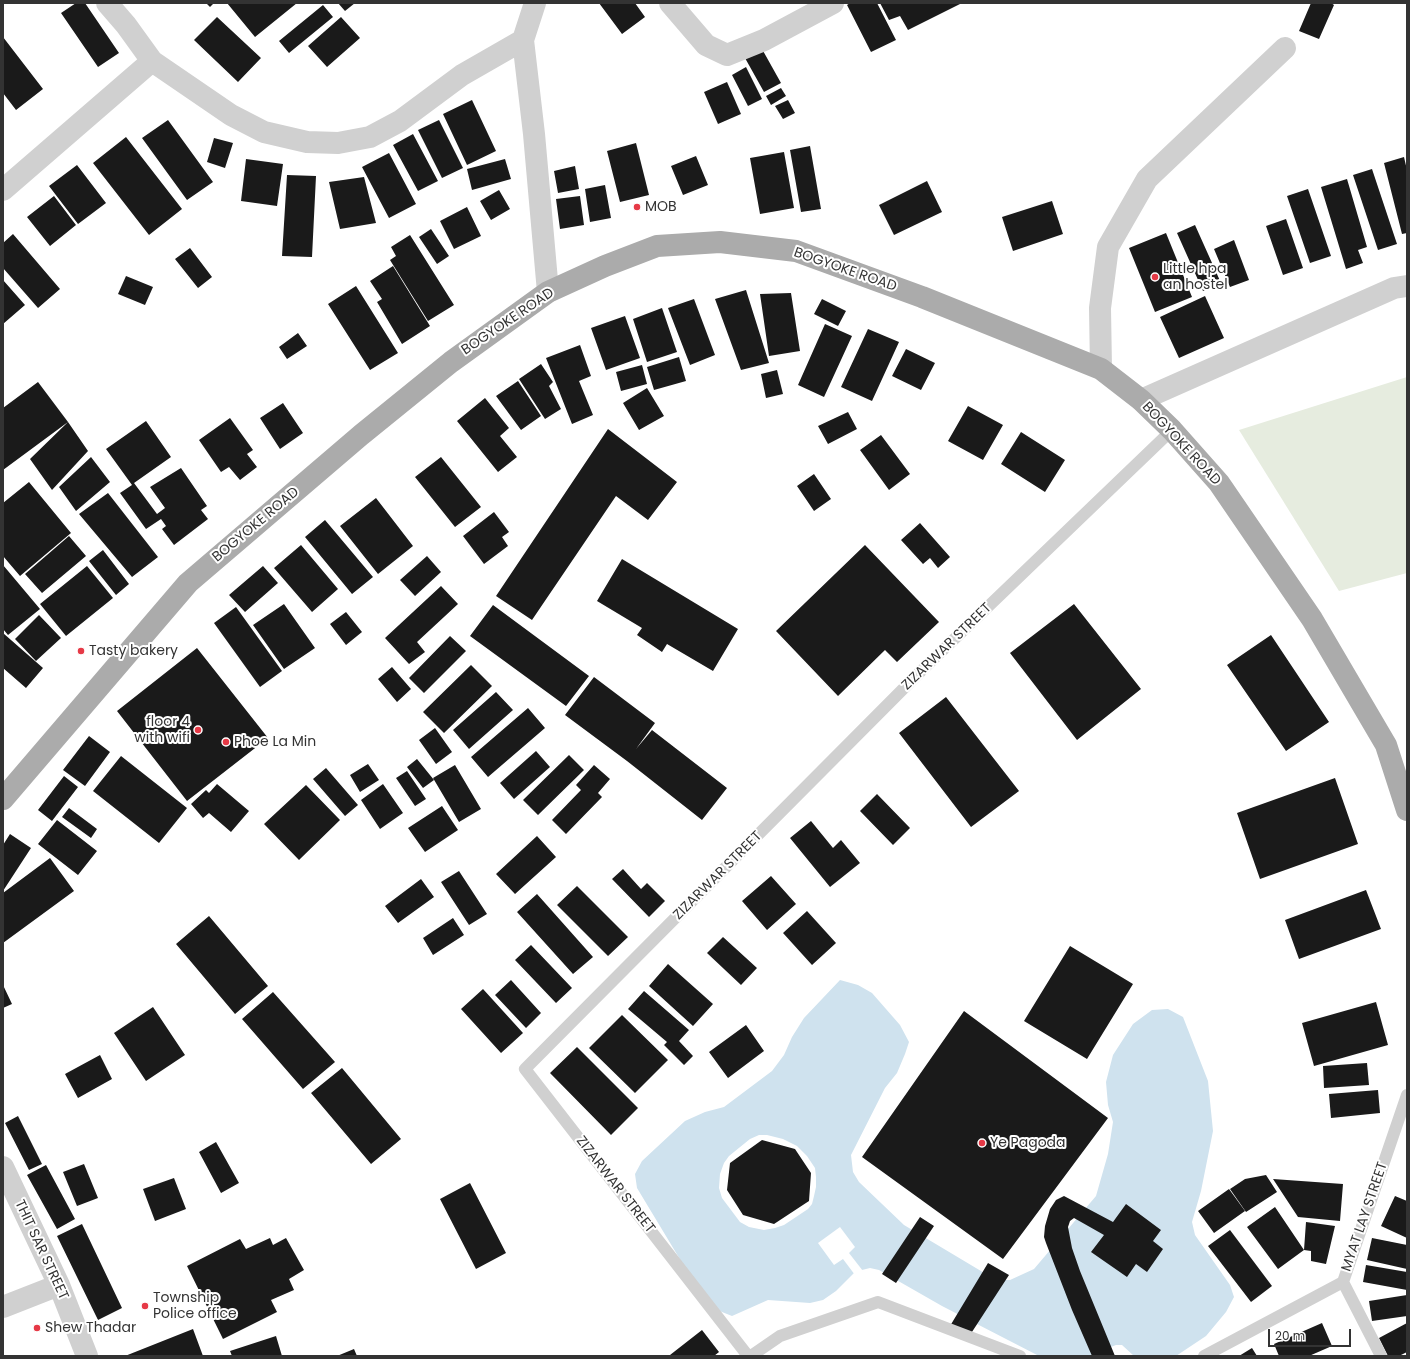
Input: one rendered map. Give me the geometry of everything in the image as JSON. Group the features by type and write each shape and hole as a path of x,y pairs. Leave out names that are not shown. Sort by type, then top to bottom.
{"main road":[{"name":"BOGYOKE ROAD","path":"3,799 188,583 361,435 450,362 548,292 605,266 657,246 720,242 796,251 922,297 1101,369 1141,400 1172,430 1219,483 1312,619 1386,744 1407,810"}],"street":[{"path":"107,3 126,25 152,61 231,114 264,132 307,142 338,143 370,137 400,121 462,75 523,40"},
{"path":"535,3 523,40 534,134 548,292"},
{"path":"670,3 706,45 727,55 764,40 833,3"},
{"path":"1101,369 1100,308 1108,247 1147,178 1285,48"},
{"path":"3,190 152,61"},
{"path":"1141,400 1394,288 1407,286"},
{"name":"THIT SAR STREET","path":"3,1167 58,1285 87,1356"},
{"path":"3,1307 58,1285"}],"lane":[{"name":"ZIZARWAR STREET","path":"748,1356 525,1069 921,671 1172,430"},
{"name":"MYAT LAY STREET","path":"1381,1356 1343,1282 1407,1096"},
{"path":"1204,1356 1343,1282"},
{"path":"751,1356 780,1336 878,1302 1020,1356"}],"shaded area":[{"path":"1407,377 1407,573 1339,591 1239,430"}],"water":[{"path":"840,980 858,985 872,993 900,1025 909,1042 897,1073 885,1088 851,1155 853,1172 859,1182 904,1225 996,1280 1010,1280 1034,1269 1096,1196 1108,1154 1113,1122 1108,1105 1106,1082 1113,1055 1133,1024 1152,1010 1168,1009 1183,1017 1208,1081 1213,1131 1201,1191 1192,1222 1195,1235 1230,1285 1234,1297 1226,1312 1206,1336 1176,1356 1134,1356 1122,1345 1116,1345 1088,1356 1039,1356 942,1306 879,1270 870,1268 854,1273 836,1291 823,1300 810,1303 768,1300 732,1316 717,1310 681,1261 637,1188 635,1174 642,1161 685,1121 705,1112 724,1107 772,1071 784,1055 792,1037 804,1018","holes":["759,1135 767,1135 783,1139 797,1146 807,1156 815,1168 816,1187 812,1204 808,1209 784,1225 764,1230 749,1227 740,1222 722,1198 719,1188 720,1174 724,1163 729,1156 750,1139"]}],"pier":[{"path":"840,1227 855,1247 849,1253 863,1271 855,1275 843,1259 834,1265 818,1243"}],"building":[{"path":"76,3 85,3 119,53 98,67 61,13"},
{"path":"206,3 214,3 210,7"},
{"path":"227,3 297,3 255,37"},
{"path":"338,3 355,3 345,11"},
{"path":"599,3 635,3 645,17 622,34"},
{"path":"850,3 877,3 896,40 871,52 847,5"},
{"path":"880,3 960,4 908,30 900,16 889,20"},
{"path":"1311,3 1331,3 1334,5 1319,39 1299,31"},
{"path":"323,5 333,17 289,53 279,41"},
{"path":"217,17 261,58 238,82 194,40"},
{"path":"341,17 360,38 327,67 308,46"},
{"path":"3,37 43,89 16,110 3,93"},
{"path":"762,49 781,83 764,92 745,58"},
{"path":"746,67 762,99 748,106 732,75"},
{"path":"727,82 741,114 718,124 704,92"},
{"path":"781,88 786,96 771,105 766,96"},
{"path":"472,100 496,151 467,165 443,114"},
{"path":"788,100 795,113 783,119 775,106"},
{"path":"168,120 213,182 187,200 142,138"},
{"path":"439,120 463,168 442,178 418,130"},
{"path":"413,134 438,181 418,191 393,145"},
{"path":"126,137 182,209 149,235 93,163"},
{"path":"214,138 233,143 225,168 207,162"},
{"path":"636,143 649,195 620,202 607,151"},
{"path":"810,146 821,209 801,212 790,150"},
{"path":"784,152 794,208 760,214 750,158"},
{"path":"389,153 416,204 389,218 362,167"},
{"path":"696,156 708,185 683,195 671,166"},
{"path":"1404,157 1407,170 1407,233 1402,234 1384,163"},
{"path":"246,159 283,164 277,206 241,201"},
{"path":"505,159 511,179 472,190 467,169"},
{"path":"77,165 106,203 78,224 49,186"},
{"path":"575,166 579,189 558,193 554,171"},
{"path":"1372,169 1397,244 1378,250 1353,175"},
{"path":"287,175 316,176 312,257 282,256"},
{"path":"364,177 376,223 340,229 329,182"},
{"path":"1347,179 1367,247 1358,250 1363,263 1346,269 1321,187"},
{"path":"927,181 942,212 894,235 879,205"},
{"path":"605,185 611,218 590,222 585,189"},
{"path":"1308,189 1331,256 1310,263 1287,196"},
{"path":"499,190 510,209 491,220 480,201"},
{"path":"54,196 76,225 50,246 27,217"},
{"path":"580,196 584,225 560,229 556,199"},
{"path":"1052,201 1063,234 1013,251 1002,217"},
{"path":"467,207 481,236 454,249 440,221"},
{"path":"1286,219 1303,268 1283,275 1266,226"},
{"path":"1195,225 1221,283 1203,291 1177,233"},
{"path":"431,229 449,256 437,264 419,237"},
{"path":"1166,233 1192,297 1155,312 1129,248"},
{"path":"13,234 60,289 38,308 3,268 3,243"},
{"path":"410,235 454,305 428,321 390,260 396,256 391,247"},
{"path":"1234,240 1249,280 1230,287 1214,249"},
{"path":"190,248 212,277 198,288 175,259"},
{"path":"393,266 430,326 402,344 377,302 382,299 370,281"},
{"path":"126,276 153,287 145,305 118,294"},
{"path":"3,280 25,305 3,324"},
{"path":"356,286 398,353 370,370 328,304"},
{"path":"746,290 769,363 741,370 715,299"},
{"path":"791,293 800,351 769,356 760,294"},
{"path":"1205,296 1224,338 1179,358 1160,317"},
{"path":"694,299 715,355 690,365 668,308"},
{"path":"822,299 846,311 838,326 814,314"},
{"path":"662,308 677,352 647,362 633,319"},
{"path":"625,316 640,358 606,370 591,328"},
{"path":"825,324 852,336 824,397 798,385"},
{"path":"868,329 899,342 872,401 841,387"},
{"path":"298,333 307,346 287,359 279,347"},
{"path":"580,345 591,376 579,381 593,415 572,424 546,358"},
{"path":"906,349 935,363 921,390 892,376"},
{"path":"679,357 686,381 654,390 647,367"},
{"path":"541,364 553,382 549,386 561,409 545,419 519,379"},
{"path":"642,365 647,384 621,391 616,372"},
{"path":"777,370 783,394 766,398 761,374"},
{"path":"518,381 541,416 521,430 496,396"},
{"path":"38,382 68,422 3,470 3,408"},
{"path":"647,388 664,416 639,430 623,403"},
{"path":"485,398 509,428 500,436 517,457 498,472 457,421"},
{"path":"283,403 303,433 280,449 260,418"},
{"path":"968,406 1003,425 983,460 948,441"},
{"path":"848,412 857,429 828,444 818,426"},
{"path":"230,418 253,450 247,454 257,467 240,480 229,467 221,472 199,440"},
{"path":"146,421 171,457 134,483 157,514 165,508 150,487 181,468 207,506 201,510 208,519 174,545 162,529 166,526 161,519 146,529 120,493 132,485 106,449"},
{"path":"68,422 88,451 52,490 30,459"},
{"path":"608,429 677,482 648,520 616,496 532,620 496,596"},
{"path":"1021,432 1065,460 1045,492 1001,464"},
{"path":"881,435 910,474 889,490 860,450"},
{"path":"91,457 110,482 76,511 59,487"},
{"path":"441,457 481,507 455,527 415,477"},
{"path":"814,474 831,499 814,511 797,486"},
{"path":"29,482 71,533 20,576 3,556 3,503"},
{"path":"108,493 158,557 132,577 79,514"},
{"path":"376,498 413,546 378,574 340,526"},
{"path":"494,512 509,532 502,537 508,546 484,564 463,536"},
{"path":"325,520 373,577 352,594 305,537"},
{"path":"920,523 950,557 938,568 930,558 923,564 901,540"},
{"path":"69,536 86,556 42,593 25,574"},
{"path":"301,545 338,589 312,612 274,568"},
{"path":"865,545 939,622 897,662 885,650 838,696 776,631"},
{"path":"103,550 129,584 116,595 89,561"},
{"path":"427,556 441,572 415,596 400,580"},
{"path":"622,559 738,629 713,671 667,644 662,652 637,635 642,628 597,601"},
{"path":"3,565 40,609 8,635 3,629"},
{"path":"87,566 113,598 66,636 40,604"},
{"path":"263,566 278,583 245,612 229,595"},
{"path":"441,586 458,604 417,642 425,652 409,664 385,638"},
{"path":"284,604 315,648 284,669 253,625"},
{"path":"1074,604 1141,689 1077,740 1010,653"},
{"path":"493,605 589,676 566,706 470,636"},
{"path":"236,607 282,671 260,687 214,623"},
{"path":"346,612 362,632 346,645 330,624"},
{"path":"39,615 61,638 36,661 15,639"},
{"path":"3,633 43,668 26,688 3,668"},
{"path":"1271,635 1329,722 1286,751 1227,665"},
{"path":"450,636 466,651 424,693 409,678"},
{"path":"197,648 268,738 187,801 117,711"},
{"path":"471,665 492,686 444,733 423,712"},
{"path":"392,667 411,689 397,702 378,679"},
{"path":"594,677 655,723 636,749 652,730 727,788 702,820 627,761 565,715"},
{"path":"496,692 513,710 469,749 453,730"},
{"path":"946,697 1019,791 971,827 899,733"},
{"path":"528,708 545,728 488,777 471,757"},
{"path":"435,728 452,752 436,764 419,740"},
{"path":"89,736 110,752 85,786 63,770"},
{"path":"536,751 550,767 514,799 500,783"},
{"path":"569,755 584,770 538,815 523,800"},
{"path":"121,756 187,808 159,843 93,791"},
{"path":"417,759 434,780 423,788 407,767"},
{"path":"368,764 379,780 360,792 350,775"},
{"path":"455,765 481,809 459,822 433,778"},
{"path":"594,765 610,779 598,793 602,797 566,834 552,820 581,790 576,785"},
{"path":"326,768 358,805 345,816 313,779"},
{"path":"407,771 426,799 415,806 396,778"},
{"path":"64,776 78,787 52,821 38,810"},
{"path":"1335,778 1358,844 1260,879 1237,813"},
{"path":"217,784 249,811 231,832 209,813 203,818 191,804 206,790 209,793"},
{"path":"383,784 403,813 380,829 361,800"},
{"path":"306,785 340,820 299,860 264,824"},
{"path":"877,794 910,828 893,845 860,811"},
{"path":"442,806 458,830 425,852 408,828"},
{"path":"69,808 97,829 91,838 62,817"},
{"path":"57,820 97,851 78,875 38,844"},
{"path":"811,821 833,848 841,840 860,863 830,887 790,838"},
{"path":"10,834 31,848 3,891 3,845"},
{"path":"537,836 556,857 515,894 496,874"},
{"path":"50,858 74,891 3,943 3,893"},
{"path":"623,869 641,889 647,883 665,901 649,917 612,879"},
{"path":"459,871 487,914 469,925 441,882"},
{"path":"771,876 796,904 767,930 742,901"},
{"path":"421,879 434,897 398,923 385,906"},
{"path":"577,886 628,937 608,956 557,905"},
{"path":"1366,890 1381,929 1299,959 1285,920"},
{"path":"537,894 593,957 573,974 517,912"},
{"path":"807,911 836,943 812,965 783,933"},
{"path":"209,916 268,986 235,1014 176,944"},
{"path":"453,918 464,935 433,955 423,938"},
{"path":"723,937 757,968 741,985 707,953"},
{"path":"531,945 572,988 556,1003 515,960"},
{"path":"1070,946 1133,984 1087,1059 1024,1021"},
{"path":"668,964 713,1004 693,1026 649,986"},
{"path":"511,980 541,1013 526,1028 495,995"},
{"path":"3,985 12,1004 3,1008"},
{"path":"483,989 523,1033 501,1053 461,1009"},
{"path":"644,991 689,1030 679,1041 693,1056 684,1065 664,1045 667,1042 628,1009"},
{"path":"273,992 335,1062 303,1089 242,1019"},
{"path":"1376,1002 1388,1045 1314,1066 1302,1023"},
{"path":"153,1007 185,1055 146,1081 114,1033"},
{"path":"964,1011 1108,1118 1003,1259 862,1157"},
{"path":"622,1015 668,1060 635,1093 589,1048"},
{"path":"746,1025 764,1051 728,1078 709,1052"},
{"path":"577,1047 638,1108 611,1135 550,1073"},
{"path":"100,1055 112,1079 78,1098 65,1074"},
{"path":"1367,1063 1369,1085 1324,1088 1323,1066"},
{"path":"342,1068 401,1139 371,1164 311,1093"},
{"path":"1378,1090 1380,1113 1331,1118 1329,1094"},
{"path":"18,1116 42,1164 29,1170 5,1123"},
{"path":"762,1140 795,1149 811,1173 809,1201 774,1224 743,1215 727,1190 730,1163"},
{"path":"216,1142 239,1183 221,1193 199,1152"},
{"path":"84,1164 98,1198 77,1206 63,1172"},
{"path":"46,1165 75,1219 57,1229 27,1175"},
{"path":"1266,1175 1277,1192 1246,1212 1230,1189 1245,1179"},
{"path":"174,1178 186,1209 155,1221 143,1189"},
{"path":"1273,1179 1343,1184 1340,1221 1298,1217"},
{"path":"470,1183 506,1253 476,1269 440,1199"},
{"path":"1229,1189 1245,1211 1214,1233 1198,1211"},
{"path":"1064,1196 1113,1222 1126,1204 1161,1230 1153,1241 1163,1249 1147,1272 1136,1264 1127,1277 1091,1252 1104,1235 1074,1218 1070,1221 1068,1227 1072,1248 1115,1356 1092,1356 1072,1310 1044,1237 1045,1226 1050,1209 1056,1200"},
{"path":"1395,1196 1407,1201 1407,1238 1381,1226"},
{"path":"1275,1207 1304,1250 1278,1269 1247,1227"},
{"path":"920,1217 934,1226 896,1283 882,1274"},
{"path":"1306,1222 1335,1226 1326,1264 1311,1261 1311,1251 1304,1250"},
{"path":"82,1224 122,1308 98,1320 57,1236"},
{"path":"1230,1230 1272,1286 1251,1302 1208,1246"},
{"path":"270,1238 273,1245 286,1238 304,1270 289,1279 294,1290 271,1300 277,1312 223,1339 187,1266 240,1239 246,1249"},
{"path":"1372,1238 1407,1245 1407,1269 1367,1260"},
{"path":"988,1263 1009,1275 970,1335 950,1326"},
{"path":"1366,1265 1407,1272 1407,1290 1363,1282"},
{"path":"1407,1295 1407,1316 1372,1321 1369,1301"},
{"path":"1322,1323 1332,1346 1309,1356 1279,1356 1274,1344"},
{"path":"1407,1323 1407,1352 1399,1356 1388,1356 1379,1338"},
{"path":"193,1329 203,1356 125,1356"},
{"path":"702,1330 719,1352 714,1356 670,1355"},
{"path":"276,1336 282,1356 232,1356 230,1351"},
{"path":"1252,1348 1257,1356 1239,1356"},
{"path":"354,1349 357,1356 337,1356"}],"place":[{"name":"MOB","path":"637,207"},
{"name":"Little hpa an hostel","path":"1155,277"},
{"name":"Tasty bakery","path":"81,651"},
{"name":"floor 4 with wifi","path":"198,730"},
{"name":"Phoe La Min","path":"226,742"},
{"name":"Ye Pagoda","path":"982,1143"},
{"name":"Township Police office","path":"145,1306"},
{"name":"Shew Thadar","path":"37,1328"}]}
